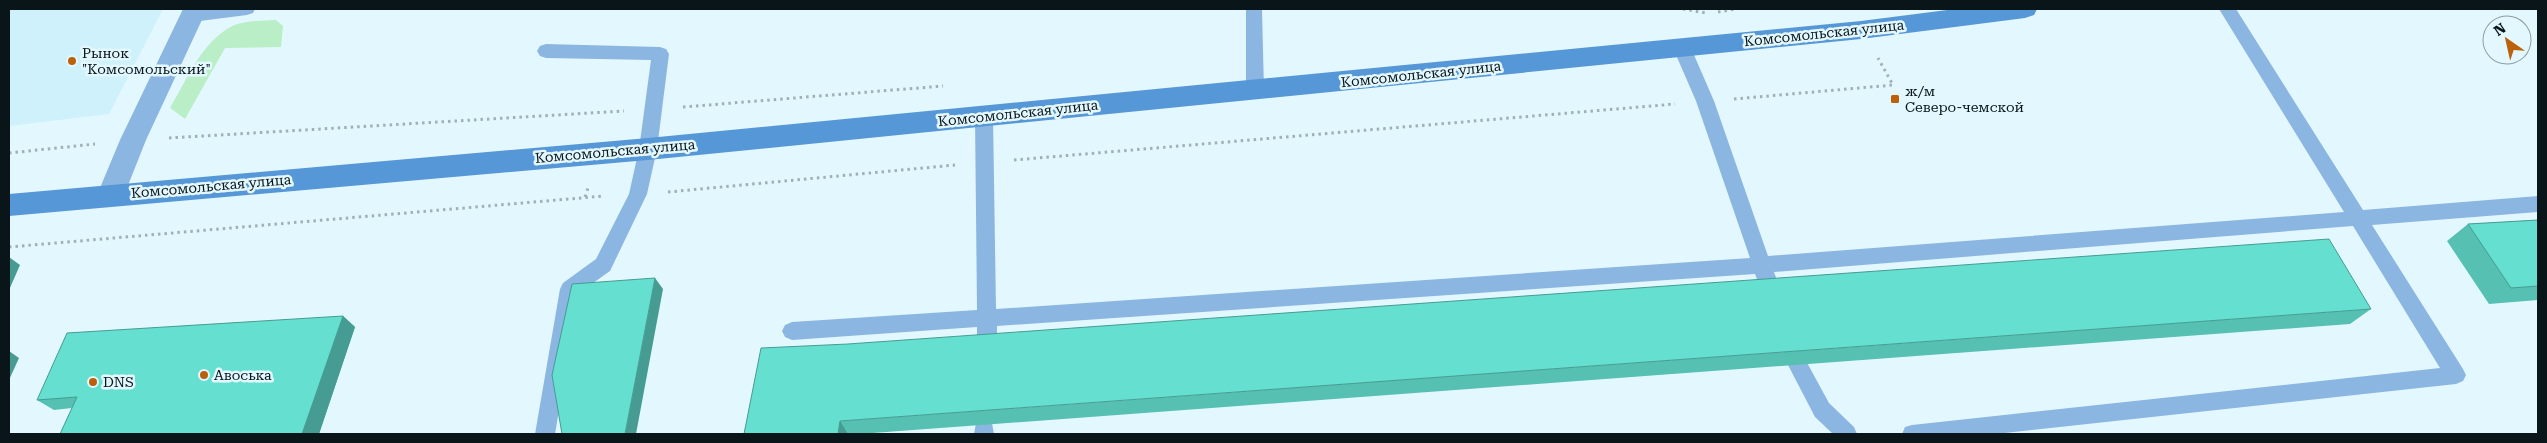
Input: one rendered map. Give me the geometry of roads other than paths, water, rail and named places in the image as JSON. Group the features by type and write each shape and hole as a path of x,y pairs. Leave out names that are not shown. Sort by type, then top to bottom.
{"main road":[{"name":"Комсомольская улица","path":"9,204 648,149 1861,30 2025,9"}],"street":[{"path":"110,195 133,140 193,12"}],"lane":[{"path":"193,12 247,9"},
{"path":"1254,9 1255,90"},
{"path":"1912,434 2456,375 2227,9"},
{"path":"1682,48 1705,101 1772,294"},
{"path":"545,434 570,289 603,265 638,194 648,149 660,54 546,51"},
{"path":"984,116 983,162 987,350"},
{"path":"792,331 986,316 1762,265 2538,204"},
{"path":"1798,365 1822,410 1847,434"}],"place":[{"name":"Рынок \"Комсомольский\"","path":"72,61"},
{"name":"ж/м Северо-чемской","path":"1895,99"},
{"name":"Авоська","path":"204,375"},
{"name":"DNS","path":"93,382"}]}
